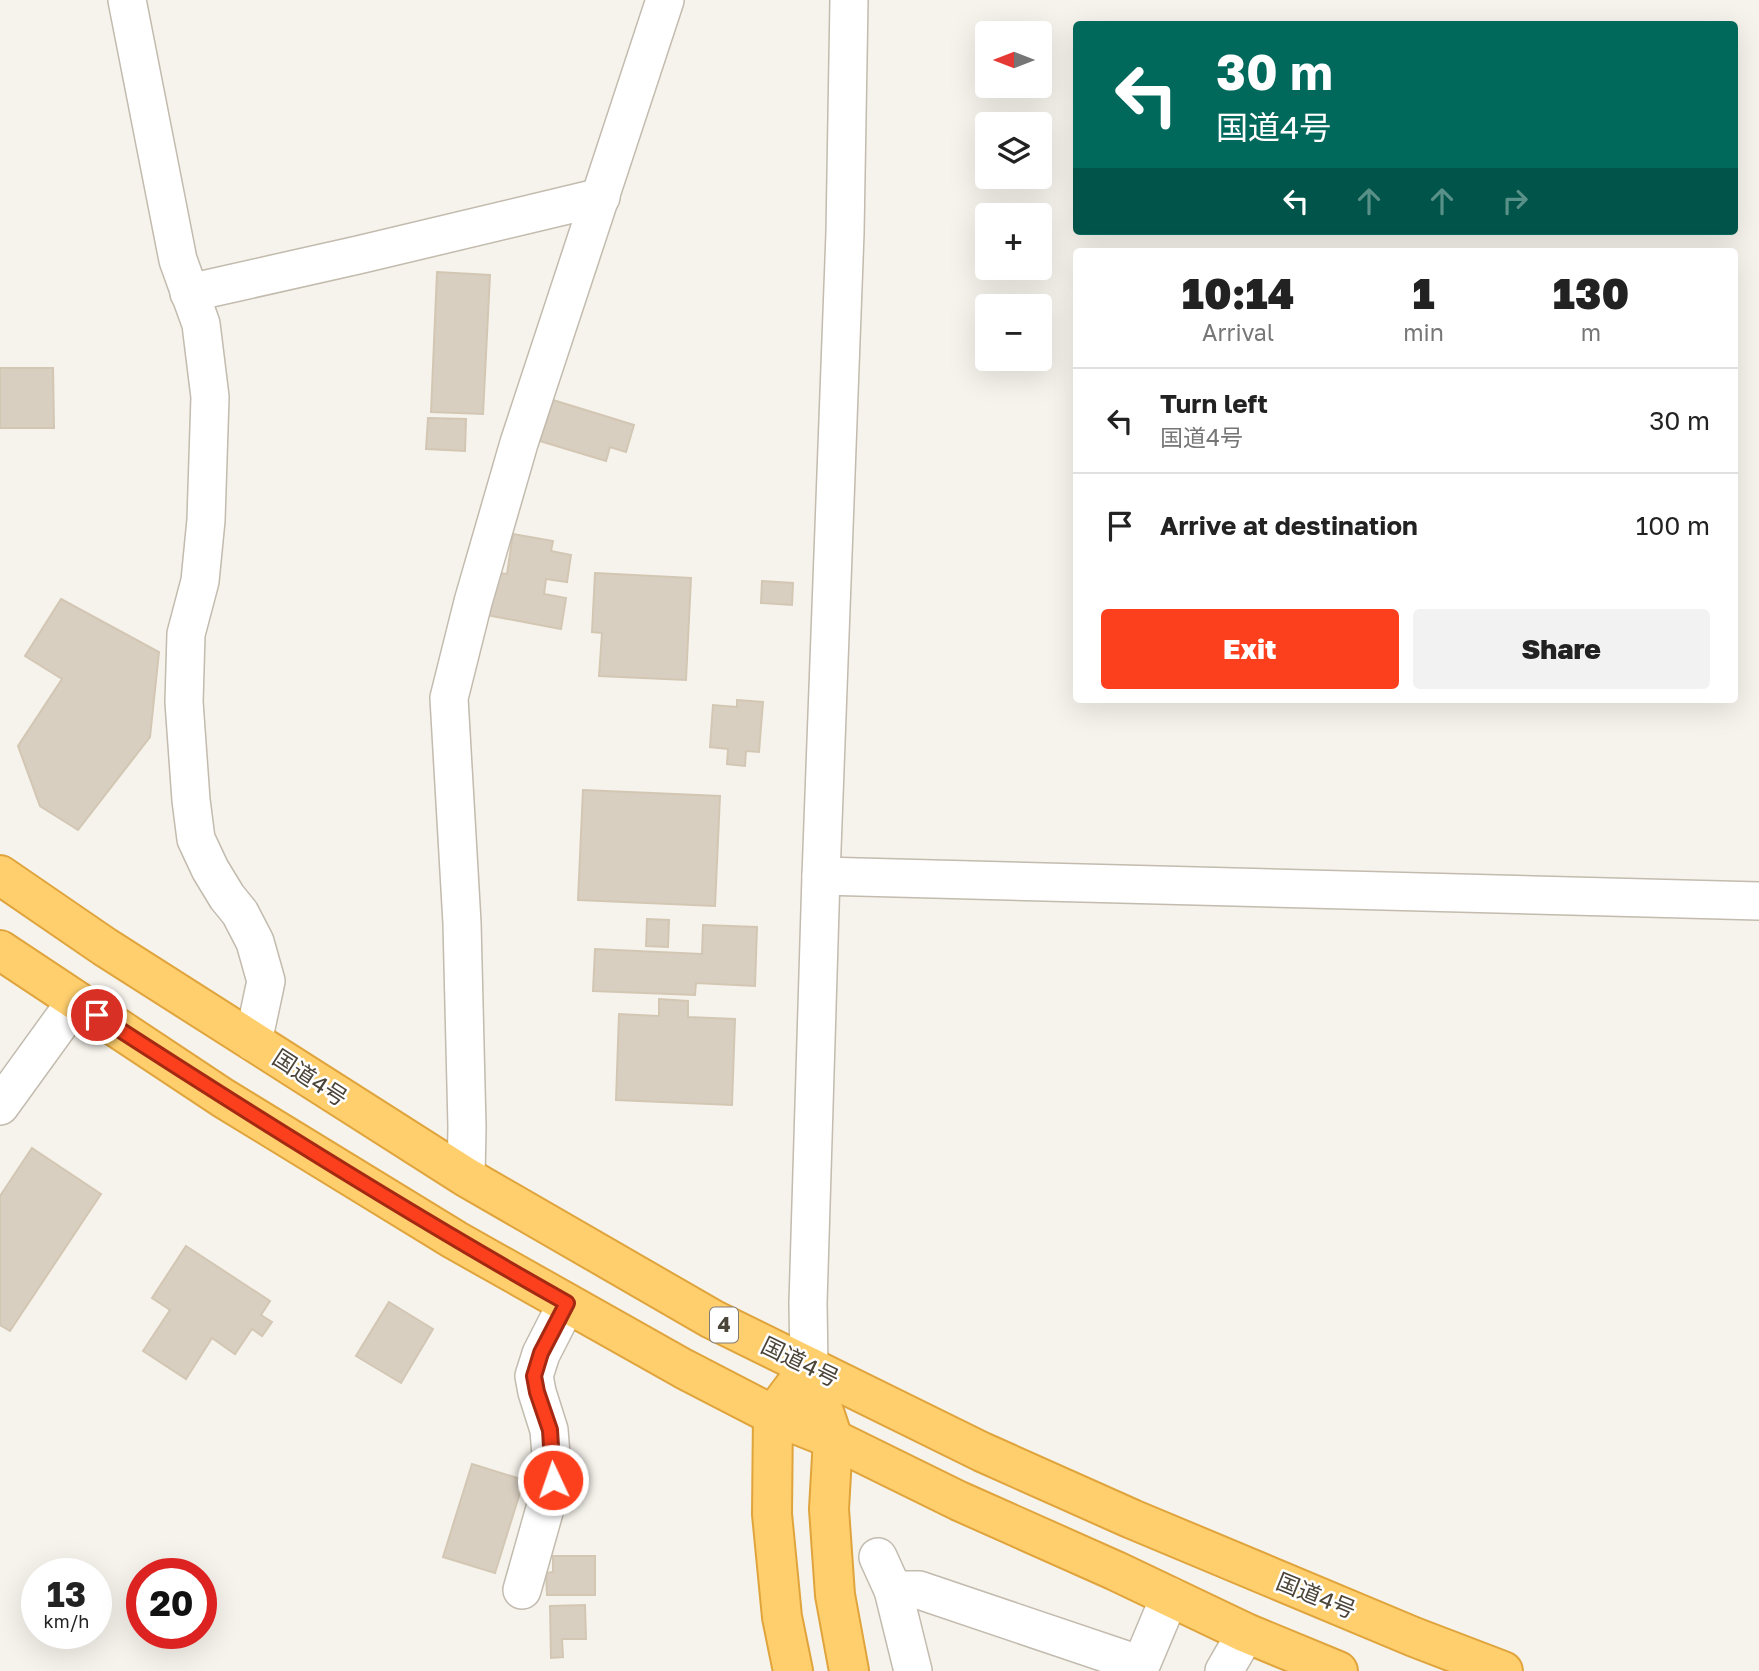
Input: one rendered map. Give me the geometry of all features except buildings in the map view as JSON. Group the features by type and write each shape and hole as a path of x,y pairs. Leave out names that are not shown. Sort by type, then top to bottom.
{"highway":[{"name":"国道4号","path":"0,876 105,947 466,1177 712,1320 982,1452 1132,1519 1402,1632 1503,1671"},
{"path":"0,950 246,1112 455,1240 684,1369 773,1415 833,1439 959,1501 1246,1633 1338,1671"},
{"path":"793,1671 782,1617 772,1514 773,1415 809,1367"},
{"path":"809,1367 833,1439 828,1509 835,1595 849,1671"}],"street":[{"path":"127,0 178,260 201,324 210,397 204,544 200,581 186,634 184,702 196,839 210,869 240,913 255,942 266,981 253,1042"},
{"path":"466,1177 462,923 449,698 473,602 519,443 665,0"},
{"path":"809,1367 808,1303 845,233 849,0"},
{"path":"189,293 601,197"},
{"path":"821,876 1759,901"},
{"path":"0,1107 76,1001"},
{"path":"522,1590 553,1480 550,1430 534,1376 541,1353 567,1303"},
{"path":"878,1557 893,1590 914,1671"},
{"path":"893,1590 919,1590 1142,1665 1170,1596"},
{"path":"1224,1671 1246,1633"}],"route":[{"path":"97,1015 223,1098 455,1240 567,1303 541,1353 534,1376 550,1430 553,1480"}]}
